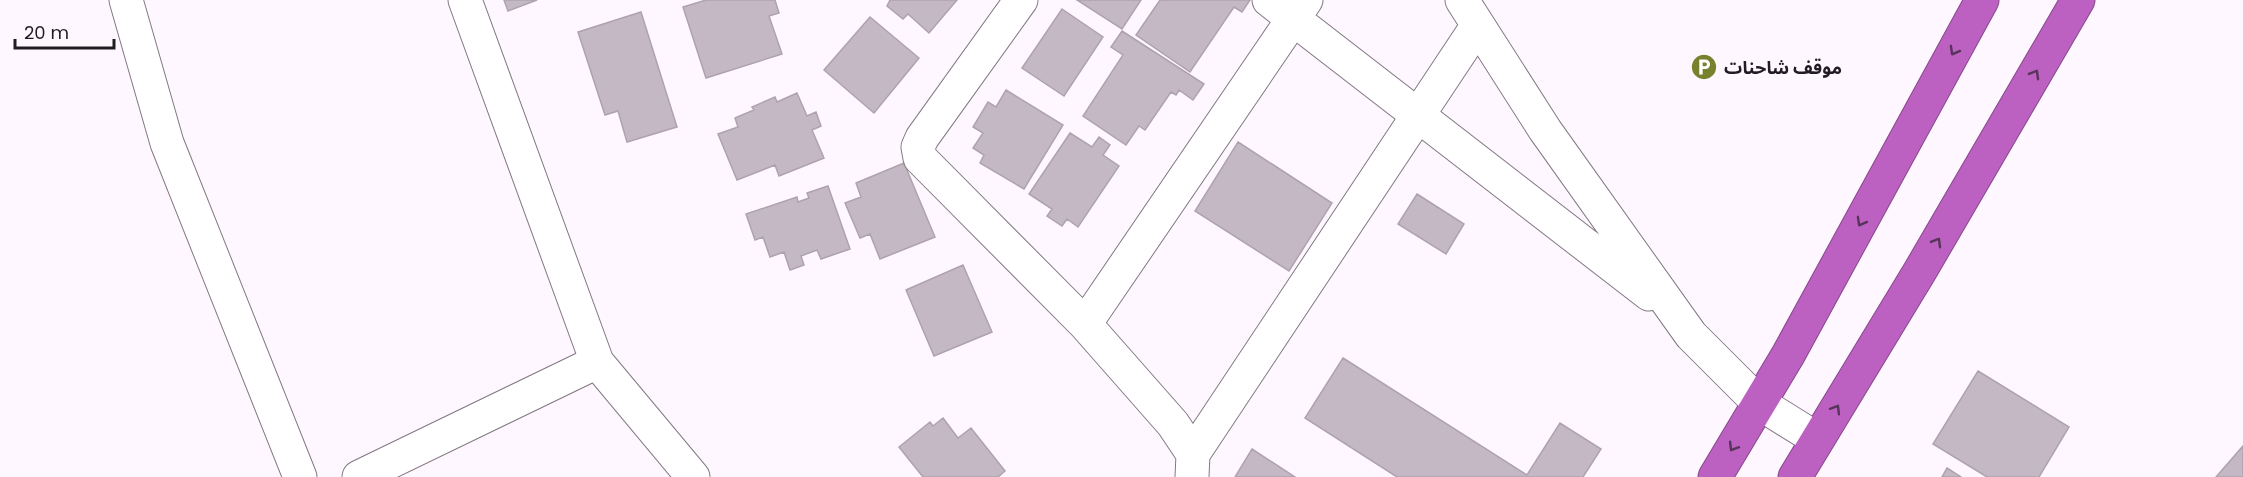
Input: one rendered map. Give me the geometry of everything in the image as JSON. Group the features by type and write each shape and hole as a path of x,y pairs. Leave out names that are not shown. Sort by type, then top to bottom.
{"highway":[{"path":"1715,477 1759,404 1982,0"},
{"path":"1795,477 1920,271 2078,0"}],"street":[{"path":"126,0 167,143 300,477"},
{"path":"465,0 597,362 693,477"},
{"path":"1021,0 922,138 918,147 920,158 1085,324 1173,424 1192,466"},
{"path":"1085,324 1289,6 1419,116 1676,315"},
{"path":"1192,466 1419,116 1470,13"},
{"path":"1470,13 1545,130 1690,335 1759,404 1817,439"},
{"path":"359,477 597,362"}],"building":[{"path":"504,0 537,0 508,11"},
{"path":"706,0 775,0 779,13 769,16 782,54 706,78 683,7"},
{"path":"890,0 957,0 929,33 908,14 903,19 887,6"},
{"path":"1077,0 1141,0 1122,29"},
{"path":"1160,0 1250,0 1242,12 1234,7 1190,72 1136,35"},
{"path":"1062,9 1103,37 1064,96 1022,68"},
{"path":"641,12 677,127 627,142 618,111 605,115 578,32"},
{"path":"870,17 919,58 874,113 824,70"},
{"path":"1122,31 1204,84 1193,100 1179,90 1176,95 1171,92 1145,130 1139,126 1126,145 1083,116 1123,55 1111,47"},
{"path":"1006,90 1063,125 1024,189 980,163 984,155 973,148 983,133 973,127 988,102 996,107"},
{"path":"797,93 807,116 816,112 821,126 812,130 824,158 779,176 775,165 737,180 718,134 738,127 735,118 754,110 752,107 775,97 777,102"},
{"path":"1070,133 1092,147 1099,137 1110,145 1103,155 1119,166 1078,227 1067,219 1062,226 1047,216 1052,209 1029,194"},
{"path":"1238,142 1332,203 1289,271 1195,211"},
{"path":"904,163 935,237 880,259 870,234 860,238 845,203 861,197 856,183"},
{"path":"828,186 850,249 821,259 817,250 801,256 804,265 790,270 784,252 770,257 763,237 755,240 746,214 797,197 798,202 809,198 807,193"},
{"path":"1417,194 1464,224 1446,254 1398,224"},
{"path":"963,265 992,332 934,356 906,290"},
{"path":"1343,358 1527,475 1560,423 1601,449 1583,477 1397,477 1305,418"},
{"path":"1978,371 2069,427 2039,477 1987,477 1933,444"},
{"path":"943,418 958,438 971,428 1005,471 998,477 923,477 899,447 930,422 933,426"},
{"path":"2243,446 2243,477 2216,477"},
{"path":"1252,449 1295,477 1235,477"},
{"path":"1947,468 1961,477 1942,477"}],"place":[{"name":"موقف شاحنات","path":"1704,67"}]}
